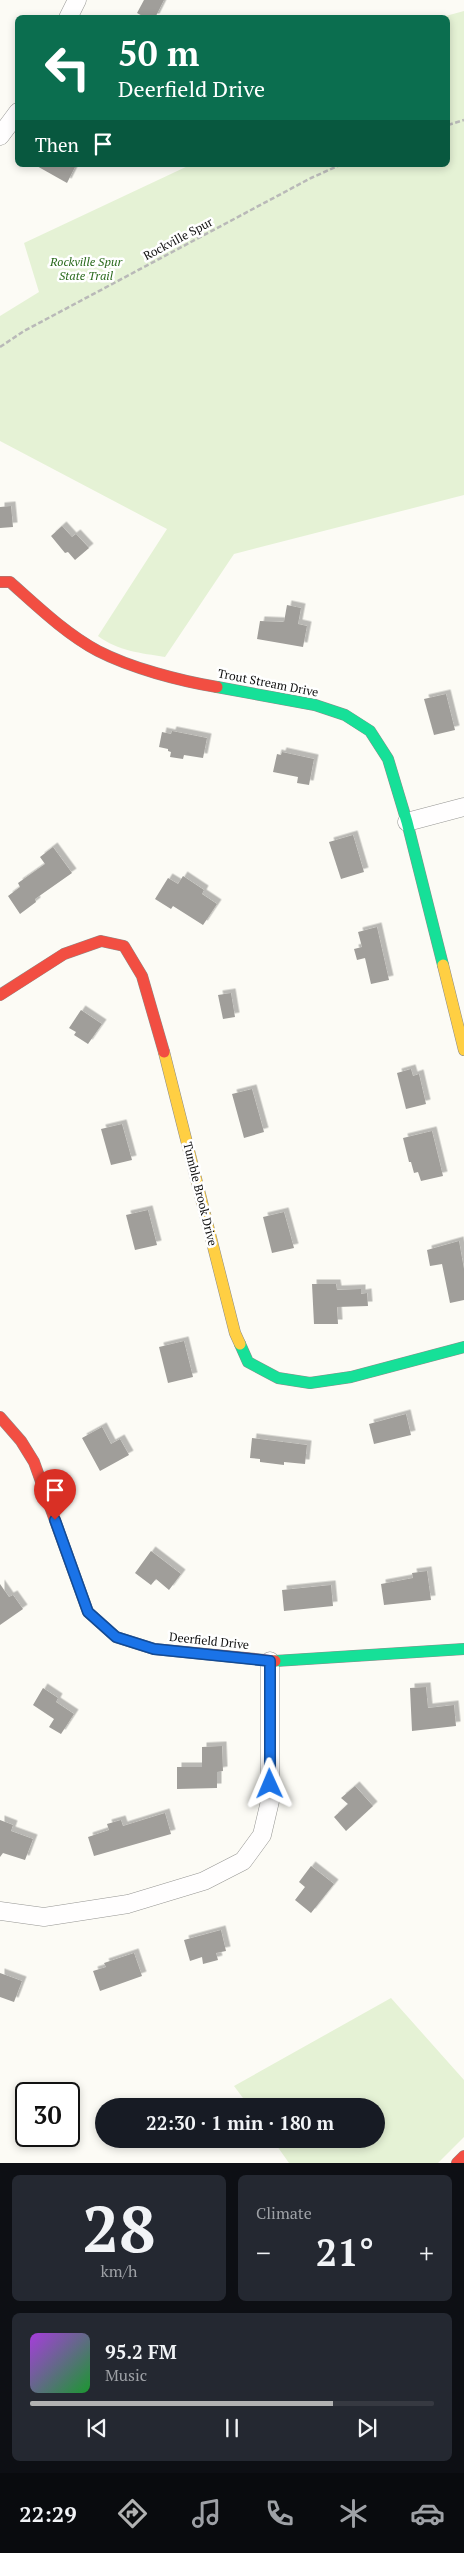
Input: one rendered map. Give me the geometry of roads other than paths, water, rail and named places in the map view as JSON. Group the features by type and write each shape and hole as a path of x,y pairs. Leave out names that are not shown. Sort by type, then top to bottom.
{"street":[{"path":"70,15 77,0"},
{"path":"0,136 15,116"},
{"name":"Trout Stream Drive","path":"0,582 10,582 48,616 98,651 139,667 210,686 314,705 345,715 370,731 388,759 407,822 464,1050"},
{"path":"407,822 464,807"},
{"name":"Tumble Brook Drive","path":"0,995 64,954 101,941 124,946 142,976 155,1017 235,1333 248,1362 278,1378 310,1382 351,1377 464,1346"},
{"name":"Deerfield Drive","path":"0,1417 21,1441 34,1462 88,1612 116,1637 154,1649 270,1661 464,1649"},
{"path":"0,1911 44,1917 128,1904 204,1881 244,1861 262,1835 270,1801 270,1661"},
{"path":"457,2163 464,2156"}],"park label":[{"name":"Rockville Spur State Trail","path":"86,269"}]}
